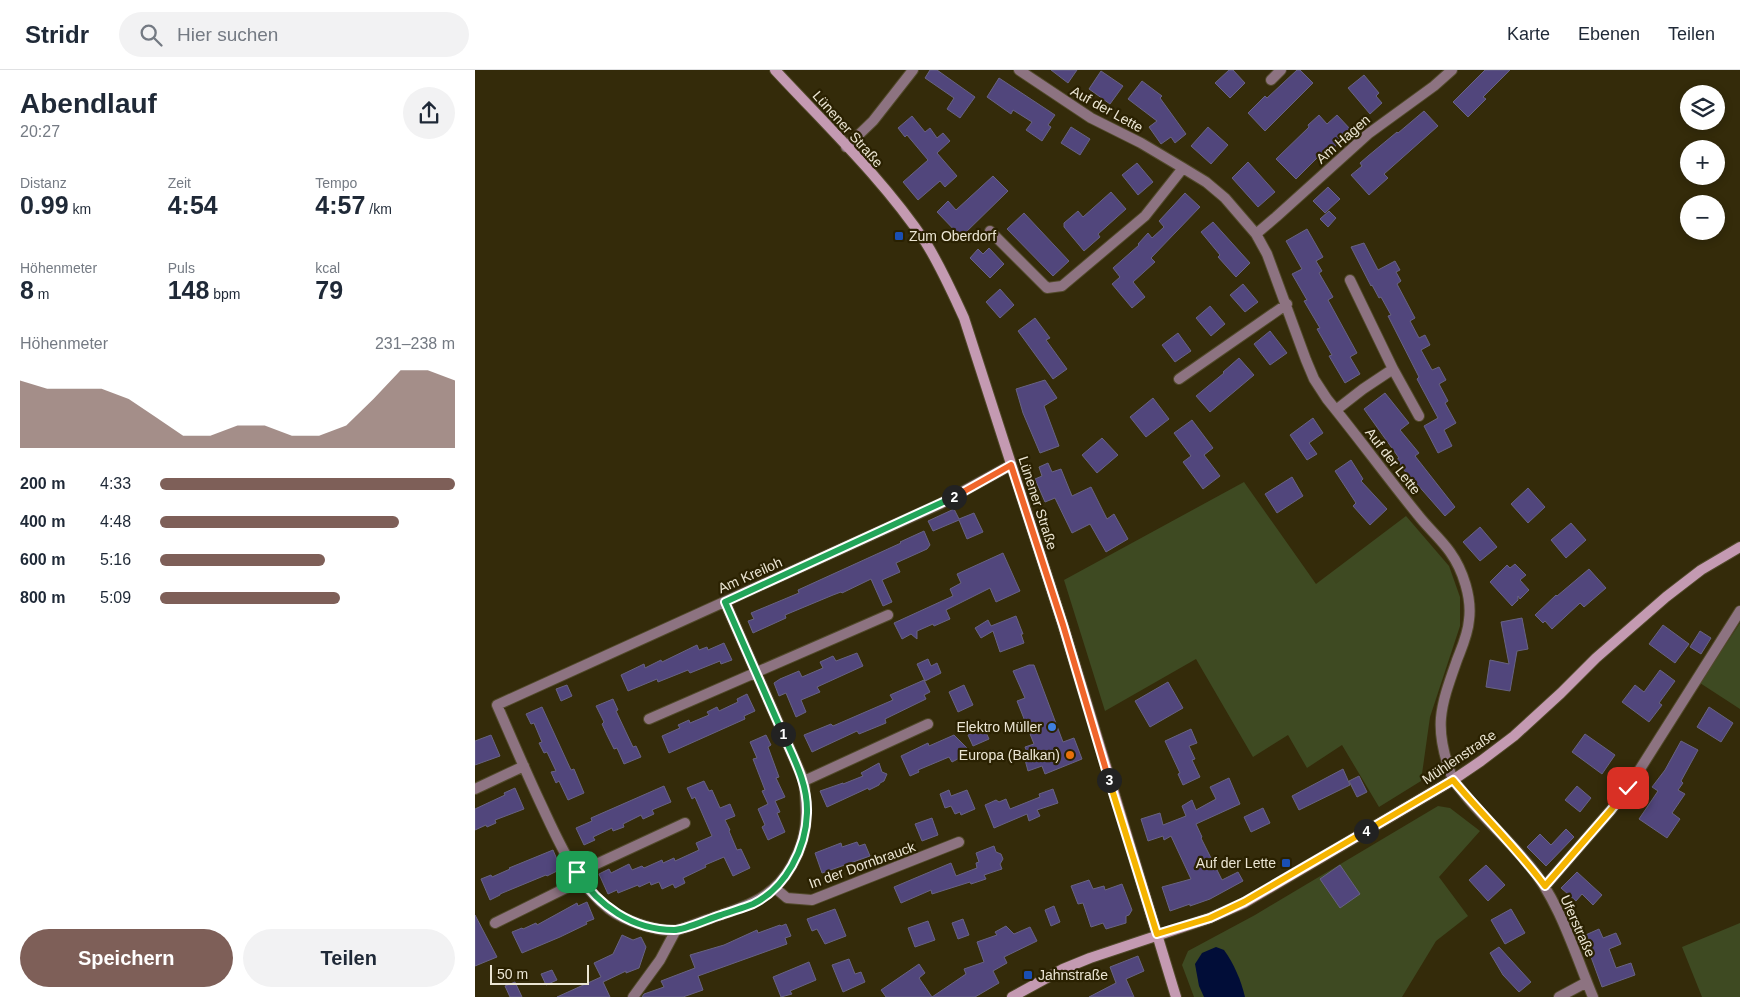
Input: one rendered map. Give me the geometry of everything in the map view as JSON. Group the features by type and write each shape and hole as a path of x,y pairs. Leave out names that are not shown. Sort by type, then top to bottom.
{"main road":[{"name":"Lünener Straße","path":"775,70 846,147 911,223 936,259 964,318 1063,625 1175,997"},
{"name":"Mühlenstraße","path":"1157,934 1210,918 1244,902 1453,780 1514,736 1596,658 1666,597 1701,570 1740,547"},
{"path":"1012,997 1063,969 1115,948 1157,934"}],"street":[{"path":"846,147 873,121 913,70"},
{"name":"Auf der Lette","path":"1019,70 1091,118 1141,143 1206,182 1225,198 1256,234 1267,254 1314,379 1419,517 1451,552 1465,582 1469,605 1469,620 1463,643 1443,698 1440,725 1444,755 1453,780"},
{"path":"1271,80 1281,70"},
{"name":"Am Hagen","path":"1256,234 1368,134 1434,86 1452,70"},
{"path":"990,231 1047,288 1062,286 1145,216 1183,168"},
{"path":"1349,280 1393,369 1419,416"},
{"path":"1179,379 1287,304"},
{"path":"1336,410 1393,369"},
{"name":"Am Kreiloh","path":"497,705 940,504 1011,465"},
{"name":"In der Dornbrauck","path":"497,705 562,850 580,876 610,910 629,921 652,927 676,930 754,903 775,888 792,866 804,838 807,812 803,781 725,602"},
{"path":"1545,886 1628,788 1740,611"},
{"path":"649,719 888,615"},
{"path":"803,781 929,724"},
{"path":"475,789 524,766"},
{"name":"Uferstraße","path":"1453,780 1475,807 1529,864 1545,886 1576,953 1593,997"},
{"path":"495,922 580,876 685,823"},
{"name":"In der Dornbrauck","path":"775,888 787,898 812,900 959,842"},
{"path":"633,997 660,960 676,930"},
{"path":"1559,997 1587,982"}],"green space":[{"path":"1244,482 1316,584 1406,516 1449,566 1460,597 1460,626 1430,717 1421,781 1379,807 1342,745 1307,768 1288,735 1253,757 1196,659 1105,711 1064,580"},
{"path":"1740,623 1740,709 1700,683"},
{"path":"1438,806 1450,808 1480,831 1439,877 1468,916 1436,941 1402,997 1194,997 1182,965 1188,951 1255,915"},
{"path":"1740,923 1740,997 1702,997 1682,947"}],"water":[{"path":"1216,947 1224,950 1231,961 1245,997 1204,997 1199,986 1195,964 1202,953"}],"building":[{"path":"930,70 937,70 975,97 960,118 947,109 954,98 925,78"},
{"path":"1051,70 1077,70 1068,83"},
{"path":"1229,70 1233,70 1245,83 1230,98 1215,83"},
{"path":"1297,70 1300,70 1313,83 1265,131 1248,113 1265,96 1267,98"},
{"path":"1485,70 1510,70 1483,97 1486,99 1468,117 1453,102"},
{"path":"1101,71 1123,86 1110,104 1089,89"},
{"path":"1364,75 1379,93 1376,96 1382,103 1370,114 1348,88"},
{"path":"999,78 1055,115 1048,125 1051,127 1042,141 1026,130 1032,122 1013,110 1011,114 987,97"},
{"path":"1142,81 1162,96 1160,98 1186,134 1175,143 1171,137 1161,144 1149,127 1157,121 1128,99"},
{"path":"1424,111 1438,126 1384,174 1388,178 1369,195 1351,175 1362,166 1360,163"},
{"path":"1319,115 1327,124 1337,115 1352,131 1331,150 1328,147 1296,179 1276,159"},
{"path":"912,116 925,132 930,128 937,138 943,133 950,141 937,153 957,176 945,187 940,181 918,200 903,182 928,160 907,135 905,137 898,128"},
{"path":"1071,127 1090,139 1080,155 1061,143"},
{"path":"1208,127 1228,145 1211,164 1191,146"},
{"path":"1248,162 1275,192 1258,207 1232,178"},
{"path":"1137,163 1153,182 1138,195 1122,175"},
{"path":"993,176 1008,191 961,237 937,212 948,201 956,210"},
{"path":"1328,187 1340,199 1325,213 1313,201"},
{"path":"1111,192 1126,209 1098,234 1100,237 1084,251 1064,227 1064,223 1078,211 1083,217"},
{"path":"1185,193 1200,207 1151,258 1155,262 1133,282 1145,297 1132,308 1112,284 1120,277 1113,268 1139,245 1148,233 1152,238 1164,227 1159,221"},
{"path":"1329,211 1336,218 1328,227 1320,219"},
{"path":"1024,213 1069,261 1053,276 1007,229"},
{"path":"1213,222 1250,263 1236,277 1218,257 1220,255 1201,232"},
{"path":"1307,229 1323,257 1316,261 1322,271 1319,273 1333,297 1328,300 1357,353 1350,357 1360,374 1345,383 1329,356 1332,355 1317,329 1320,328 1304,301 1307,300 1292,274 1302,269 1286,241"},
{"path":"1364,243 1378,270 1395,261 1400,270 1396,272 1401,281 1397,284 1415,318 1410,321 1419,338 1425,335 1430,345 1421,350 1432,370 1439,367 1446,380 1439,384 1448,401 1445,403 1456,423 1444,430 1452,446 1438,453 1424,426 1438,418 1417,379 1419,377 1388,316 1391,315 1381,297 1379,298 1371,286 1351,247"},
{"path":"989,248 1004,264 990,278 970,258 978,249 983,254"},
{"path":"1243,284 1258,302 1245,312 1230,295"},
{"path":"1000,289 1014,305 1000,318 986,302"},
{"path":"1210,306 1225,324 1211,336 1196,318"},
{"path":"1035,318 1050,338 1046,340 1067,369 1053,379 1018,331"},
{"path":"1270,331 1287,353 1270,365 1254,344"},
{"path":"1178,333 1191,351 1175,362 1162,345"},
{"path":"1239,358 1254,375 1210,412 1196,396"},
{"path":"1045,380 1057,398 1044,406 1059,446 1040,453 1023,413 1016,389"},
{"path":"1385,393 1409,423 1400,430 1419,453 1415,456 1455,507 1445,516 1415,484 1396,460 1399,458 1364,409"},
{"path":"1153,398 1169,419 1146,437 1130,417"},
{"path":"1313,418 1323,433 1309,443 1317,454 1307,460 1290,435"},
{"path":"1192,420 1213,448 1204,455 1220,476 1203,489 1183,462 1191,456 1174,433"},
{"path":"1102,438 1118,455 1097,473 1082,455"},
{"path":"1351,460 1363,479 1361,481 1387,509 1370,525 1353,506 1356,503 1335,471"},
{"path":"1048,463 1052,472 1061,469 1072,496 1091,487 1107,519 1114,514 1128,539 1106,552 1090,524 1072,533 1055,498 1045,502 1035,479 1042,476 1039,467"},
{"path":"1292,477 1303,496 1277,513 1265,494"},
{"path":"1528,488 1545,507 1528,523 1511,504"},
{"path":"954,509 959,519 974,513 983,532 967,539 959,520 933,531 928,521"},
{"path":"1571,523 1586,540 1566,558 1551,540"},
{"path":"1480,527 1497,547 1480,561 1463,542"},
{"path":"924,531 930,545 927,549 896,563 900,572 882,580 892,602 883,606 871,579 842,593 785,615 786,618 753,633 748,621 754,619 751,613 799,593 798,590"},
{"path":"1003,553 1020,591 996,602 990,588 946,610 950,619 917,631 917,639 911,634 902,639 894,623 953,596 950,589 961,583 957,574"},
{"path":"1515,564 1526,575 1520,580 1529,590 1520,599 1518,596 1518,600 1512,606 1490,582 1507,565 1510,568"},
{"path":"1589,569 1606,588 1584,607 1580,603 1552,629 1545,621 1543,623 1535,615 1556,595"},
{"path":"1016,616 1023,634 1021,634 1024,643 1000,652 993,631 981,638 975,628 988,620 991,626"},
{"path":"1522,618 1528,649 1517,651 1510,691 1486,687 1490,660 1509,664 1501,622"},
{"path":"1663,625 1689,644 1675,663 1649,644"},
{"path":"1700,631 1711,638 1701,654 1690,647"},
{"path":"724,643 732,660 721,664 720,661 690,673 688,670 658,682 657,679 628,691 621,675 644,664 645,668 661,660 662,662 697,645 699,650 707,647 708,650"},
{"path":"857,653 863,666 817,687 820,692 801,700 806,712 796,717 786,693 779,696 774,683 780,679 799,671 802,677 823,668 820,662 833,656 836,661"},
{"path":"928,659 931,666 937,663 941,673 925,681 917,664"},
{"path":"1034,665 1063,742 1074,738 1082,759 1045,774 1042,766 1028,771 1024,756 1028,755 1025,747 1034,744 1017,701 1025,698 1013,671"},
{"path":"1660,670 1675,681 1659,703 1662,705 1649,722 1622,702 1635,685 1644,692"},
{"path":"924,680 930,692 924,695 926,699 885,719 886,723 859,734 857,731 812,752 804,735 831,724 833,726 893,700 890,695"},
{"path":"1168,682 1183,708 1150,727 1135,701"},
{"path":"567,685 572,696 561,701 556,689"},
{"path":"964,685 973,705 958,712 949,692"},
{"path":"747,694 755,711 744,716 745,719 669,753 662,736 680,728 678,725 689,720 690,723 709,715 707,712 717,707 719,711 738,702 737,699"},
{"path":"613,699 618,710 616,711 633,747 636,746 641,757 624,764 617,748 614,749 607,735 602,724 604,722 596,706"},
{"path":"542,707 571,770 574,769 584,793 568,800 559,781 556,783 551,772 556,771 547,752 544,753 539,743 542,742 534,723 531,724 526,714"},
{"path":"1709,707 1733,723 1721,742 1697,727"},
{"path":"984,728 989,739 973,746 968,735"},
{"path":"1191,729 1197,743 1189,746 1195,759 1192,760 1200,777 1183,785 1178,774 1180,773 1165,741"},
{"path":"1585,734 1615,755 1602,774 1572,752"},
{"path":"491,735 500,756 475,765 475,741"},
{"path":"766,735 771,745 768,747 779,777 776,778 785,797 775,801 780,812 777,813 785,832 768,840 762,827 765,825 758,809 768,804 762,791 765,790 753,759 757,758 750,742"},
{"path":"954,735 971,752 952,762 949,757 918,770 919,772 910,776 901,756 928,743 929,746"},
{"path":"1681,741 1698,750 1678,790 1685,794 1672,813 1680,819 1667,838 1639,819 1658,791 1652,787 1665,770"},
{"path":"879,763 882,772 887,774 884,781 869,790 868,788 827,807 820,791 863,776 861,773"},
{"path":"1343,769 1350,785 1299,810 1292,796"},
{"path":"1359,776 1367,792 1357,797 1349,781"},
{"path":"1229,778 1240,804 1196,824 1222,880 1238,872 1243,881 1210,899 1170,911 1162,887 1191,879 1171,836 1164,840 1163,836 1148,841 1141,819 1160,813 1163,825 1186,816 1182,806 1192,800 1196,810 1216,799 1210,787"},
{"path":"704,781 709,791 712,790 720,808 730,804 735,816 725,820 737,850 741,849 750,868 733,876 724,857 705,865 706,867 683,878 685,883 675,888 673,884 662,889 659,882 651,885 650,882 618,893 617,890 608,894 599,874 609,869 611,873 629,864 632,870 642,866 644,868 662,860 663,863 674,858 675,861 699,850 696,843 712,836 695,797 692,799 687,788"},
{"path":"664,786 671,802 652,810 654,814 643,819 641,815 623,824 624,827 613,831 612,828 593,837 595,840 584,845 576,828 592,821 591,818"},
{"path":"1577,786 1591,798 1580,812 1565,800"},
{"path":"515,788 524,809 495,820 496,823 487,827 486,825 475,830 475,809 505,795 504,793"},
{"path":"1053,789 1058,803 1037,810 1040,816 1029,821 1027,814 994,828 985,805 996,800 999,802 1006,799 1010,809 1040,797 1039,794"},
{"path":"949,790 951,796 967,790 975,809 961,815 960,812 955,814 951,806 945,808 940,794"},
{"path":"1263,808 1270,823 1251,832 1244,817"},
{"path":"932,818 938,835 922,841 915,824"},
{"path":"1566,829 1574,837 1546,866 1527,847 1540,834 1551,845"},
{"path":"857,842 859,846 865,844 870,856 822,873 815,853 841,843 842,847"},
{"path":"994,846 996,852 1001,854 1003,859 1000,864 1002,869 984,875 986,879 932,894 931,890 901,903 894,887 951,863 956,876 977,868 976,863 979,862 976,853"},
{"path":"553,850 561,869 490,900 481,879 491,875 492,877"},
{"path":"1340,865 1360,894 1340,908 1320,879"},
{"path":"1486,865 1505,885 1488,901 1469,880"},
{"path":"1577,872 1602,895 1593,905 1582,894 1576,901 1561,888"},
{"path":"1089,880 1093,889 1104,886 1105,890 1122,884 1132,910 1126,916 1126,923 1106,929 1103,923 1091,927 1083,903 1078,904 1071,886"},
{"path":"587,902 594,919 560,937 522,953 512,932 536,923 537,925 577,903 578,906"},
{"path":"1054,906 1060,922 1051,926 1045,910"},
{"path":"835,909 846,936 825,944 817,929 812,931 807,919"},
{"path":"1511,909 1525,933 1505,944 1491,920"},
{"path":"475,915 497,957 475,966"},
{"path":"963,919 969,935 958,939 952,923"},
{"path":"928,921 935,940 915,947 908,928"},
{"path":"786,924 791,936 785,938 787,944 698,976 703,990 683,997 642,997 644,994 664,987 661,981 695,968 690,955 724,945 757,930 758,933"},
{"path":"1006,926 1014,934 1030,927 1037,941 1004,957 1007,963 993,971 999,983 975,997 932,997 966,974 964,969 984,962 977,942 997,935 995,932"},
{"path":"1599,929 1603,938 1616,933 1621,944 1609,949 1616,968 1631,963 1635,975 1602,987 1581,937"},
{"path":"622,935 633,940 641,937 646,947 639,968 626,973 626,971 603,982 610,997 557,997 601,977 594,963 613,954"},
{"path":"1499,947 1531,982 1519,992 1503,975 1490,953"},
{"path":"1138,956 1144,971 1126,979 1134,997 1089,997 1116,983 1110,967"},
{"path":"849,959 855,974 861,972 865,982 843,992 832,965"},
{"path":"809,962 816,980 790,991 792,994 781,997 773,977"},
{"path":"919,964 925,973 919,978 932,997 886,997 881,990"},
{"path":"552,970 557,980 546,985 541,974"},
{"path":"515,982 522,997 510,997 505,986"}],"place":[{"name":"Zum Oberdorf","path":"899,236"},
{"name":"Elektro Müller","path":"1052,727"},
{"name":"Europa (Balkan)","path":"1070,755"},
{"name":"Auf der Lette","path":"1286,863"},
{"name":"Jahnstraße","path":"1028,975"}],"route":[{"path":"577,872 610,910 629,921 652,927 676,930 754,903 775,888 792,866 804,838 807,812 803,781 725,602 940,504 1011,465 1063,625 1157,934 1210,918 1244,902 1453,780 1475,807 1529,864 1545,886 1628,788"}]}
